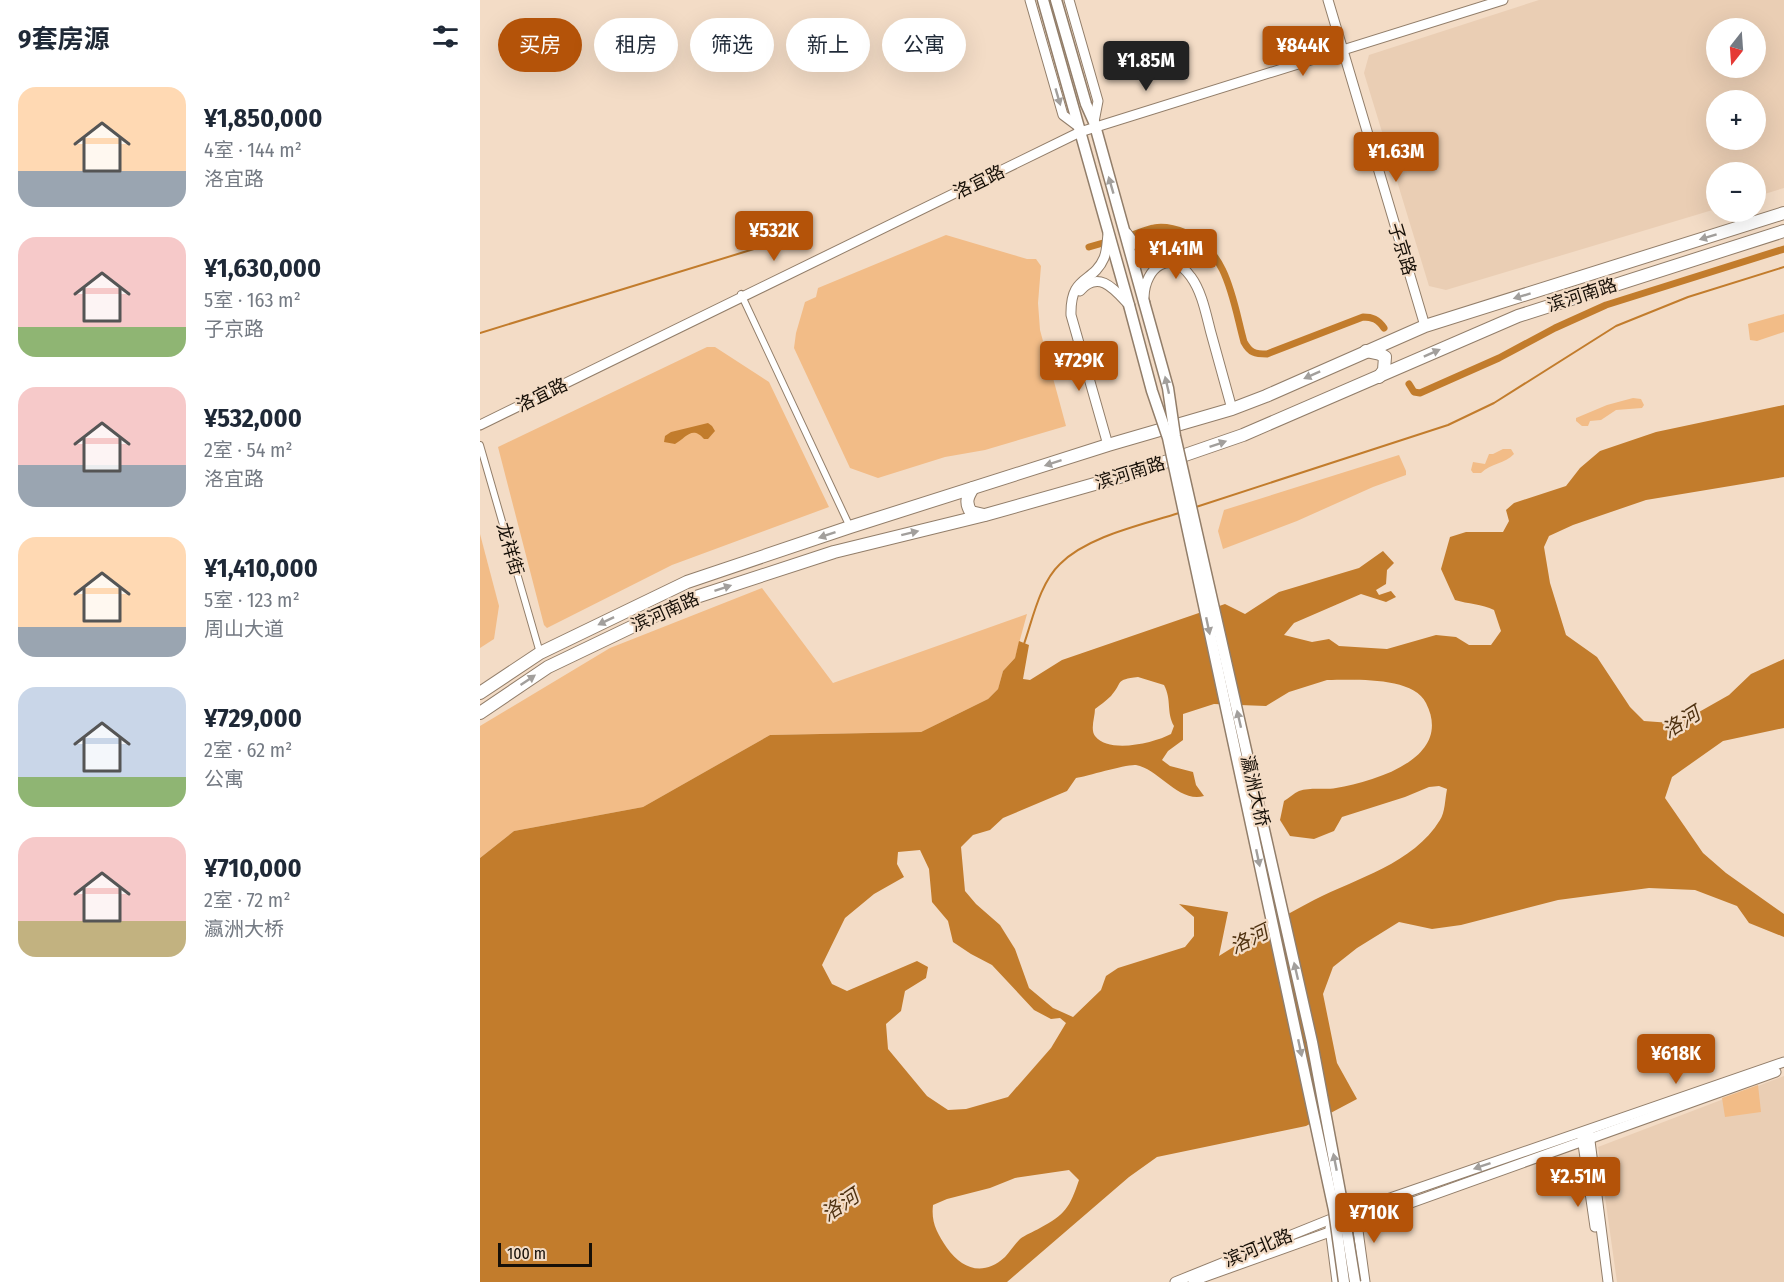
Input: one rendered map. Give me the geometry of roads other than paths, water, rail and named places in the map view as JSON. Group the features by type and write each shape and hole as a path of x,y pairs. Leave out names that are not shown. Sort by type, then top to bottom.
{"highway":[{"name":"滨河南路","path":"480,693 540,653 687,582 850,527 1232,408 1266,396 1425,326 1784,213"},
{"name":"滨河南路","path":"480,713 548,667 690,599 834,552 985,515 1130,474 1243,435 1518,316 1784,231"},
{"path":"1365,351 1385,357 1384,370 1379,377"},
{"path":"973,488 967,500 967,506 971,512 985,515"}],"main road":[{"name":"瀛洲大桥","path":"1043,0 1109,229 1152,391 1168,438 1332,1198 1344,1282"},
{"name":"瀛洲大桥","path":"1056,0 1094,124 1168,388 1178,447 1312,1042 1355,1282"}],"street":[{"path":"1030,0 1063,115 1080,130"},
{"path":"1069,0 1098,100 1094,124"},
{"name":"子京路","path":"1328,0 1425,326"},
{"name":"洛宜路","path":"1342,49 1488,0"},
{"name":"洛宜路","path":"480,425 1094,124 1503,0"},
{"path":"1122,224 1135,246 1144,252 1176,259 1189,267 1199,280 1232,408"},
{"path":"1108,445 1071,315 1071,302 1074,291 1104,260 1109,229"},
{"path":"1144,302 1144,286 1154,267 1173,263 1184,268 1192,278 1205,309"},
{"path":"1077,331 1077,298 1086,284 1094,282 1111,286 1129,304"},
{"path":"742,296 850,527"},
{"name":"洛宜路","path":"480,420 742,296"},
{"name":"龙祥街","path":"480,445 540,653"},
{"name":"滨河北路","path":"1191,1282 1784,1062"},
{"name":"滨河北路","path":"1175,1282 1356,1210 1784,1069"},
{"path":"1586,1135 1602,1282"},
{"path":"1586,1135 1608,1282"},
{"path":"1356,1210 1365,1282"},
{"path":"1329,1220 1337,1282"}],"water":[{"name":"洛河","path":"1784,405 1784,477 1646,500 1573,525 1549,536 1544,547 1550,583 1566,635 1597,657 1630,707 1644,721 1671,723 1699,712 1729,695 1751,674 1784,659 1784,728 1723,741 1672,777 1665,798 1703,853 1726,873 1784,914 1784,937 1749,923 1737,906 1695,890 1649,888 1558,900 1461,925 1432,929 1399,922 1357,948 1333,967 1323,994 1337,1063 1357,1099 1306,1126 1157,1157 1129,1177 1007,1282 480,1282 480,858 514,831 643,807 770,735 921,732 988,699 998,689 1003,671 1015,658 1019,641 1029,645 1023,679 1030,680 1062,660 1225,604 1245,614 1279,592 1359,568 1383,551 1394,563 1387,570 1386,584 1376,590 1379,595 1391,591 1396,597 1386,602 1361,594 1294,623 1284,635 1312,642 1329,639 1339,646 1387,649 1436,635 1456,637 1469,645 1491,645 1501,631 1494,610 1455,600 1441,569 1450,537 1466,532 1503,532 1509,521 1506,510 1514,503 1566,486 1580,468 1600,451 1656,432","holes":["1138,677 1164,685 1174,726 1171,734 1154,741 1121,746 1110,745 1095,736 1093,730 1095,709 1111,696 1120,682","1327,680 1366,680 1396,684 1419,694 1426,703 1432,722 1429,738 1420,752 1406,764 1389,773 1352,785 1299,791 1284,801 1280,820 1290,836 1314,839 1334,831 1342,817 1429,787 1439,786 1447,789 1444,810 1442,817 1429,835 1400,859 1302,906 1219,956 1228,912 1179,904 1194,917 1194,936 1185,947 1118,968 1106,976 1101,990 1073,1017 1053,1008 1029,988 1015,949 1000,925 965,891 961,847 973,835 990,830 1003,818 1067,791 1076,778 1124,766 1136,765 1144,768 1186,795 1204,796 1196,785 1193,772 1170,766 1162,760 1168,751 1183,740 1183,714 1214,704 1266,706 1289,692","920,850 929,869 932,902 948,921 953,942 992,965 1034,1010 1051,1019 1060,1018 1066,1023 1051,1048 1008,1097 966,1109 948,1110 927,1096 888,1049 886,1024 901,1011 905,991 926,978 928,967 917,961 847,991 832,984 822,965 845,918 874,894 904,877 897,864 898,852","1069,1170 1079,1180 1066,1209 1048,1223 1020,1239 997,1263 989,1267 973,1268 959,1261 947,1248 935,1228 933,1205 1015,1178"]},
{"path":"708,423 715,431 708,439 692,433 675,444 664,442 665,436 671,432"}],"waterway":[{"path":"1132,235 1158,227 1174,229 1200,241 1211,252 1227,279 1244,342 1253,352 1267,354 1363,317 1375,319 1384,328"},
{"path":"480,333 782,242"},
{"path":"1089,247 1103,243"},
{"path":"1409,384 1414,392 1420,393 1499,358 1555,328 1606,305 1784,249"},
{"path":"1196,507 1448,425 1494,403 1616,326 1688,297 1784,267"},
{"path":"1024,644 1042,591 1060,564 1072,554 1100,539 1179,513"}]}
